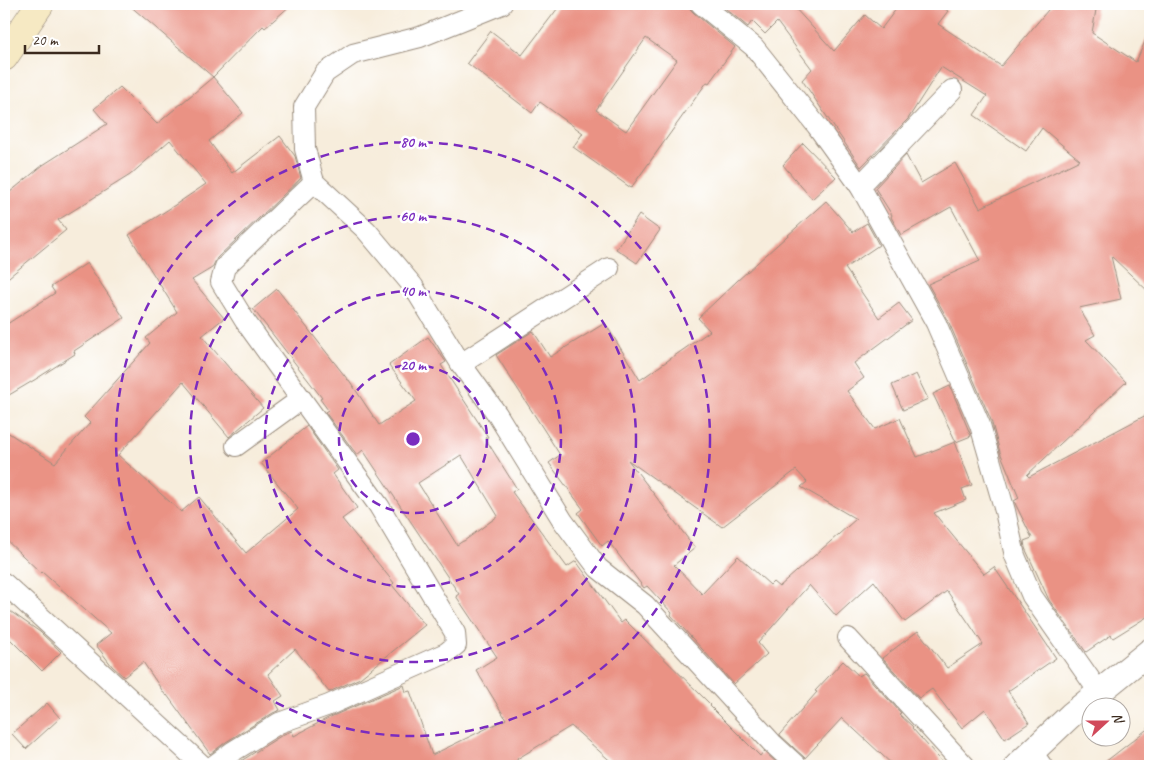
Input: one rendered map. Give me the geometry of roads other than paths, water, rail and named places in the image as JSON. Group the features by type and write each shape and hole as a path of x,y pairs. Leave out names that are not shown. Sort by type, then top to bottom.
{"main road":[{"path":"4,56 40,4"}],"street":[{"path":"502,4 420,37 353,54 325,73 304,106 305,149 314,182 366,230 413,286 461,364 497,414 563,521 598,568 645,605 796,766"},
{"path":"701,4 754,47 817,126 860,186 936,323 980,425 1005,511 1015,556 1032,596 1099,692"},
{"path":"860,186 952,90"},
{"path":"213,766 279,723 330,704 446,654 456,645 455,633 379,506 245,322 221,282 225,267 314,182"},
{"path":"461,364 609,268"},
{"path":"236,446 302,399"},
{"path":"4,583 203,766"},
{"path":"848,638 966,766"},
{"path":"1030,762 1071,715 1150,651"}]}
